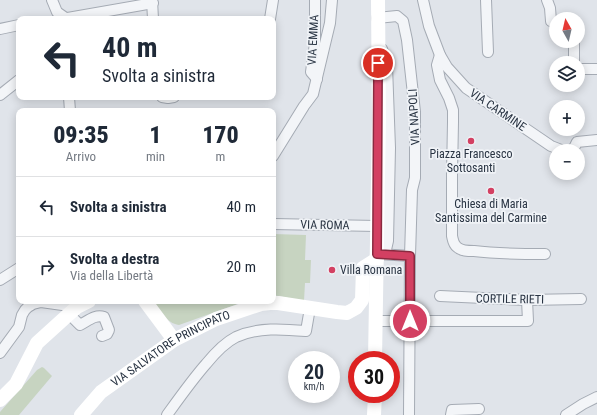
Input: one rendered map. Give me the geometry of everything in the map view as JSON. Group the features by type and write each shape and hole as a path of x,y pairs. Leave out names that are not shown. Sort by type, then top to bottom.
{"main road":[{"path":"375,351 380,256 377,226 379,119 378,0"},
{"name":"VIA SALVATORE PRINCIPATO","path":"276,303 336,312 347,312 356,308 362,300 363,268 380,256"},
{"path":"147,304 174,340"},
{"name":"VIA SALVATORE PRINCIPATO","path":"81,415 101,392 174,340 216,319 262,304"},
{"path":"0,400 16,384 37,343 78,307"},
{"path":"374,415 375,403"}],"street":[{"path":"52,0 57,12 62,16"},
{"path":"271,16 274,0"},
{"name":"VIA EMMA","path":"315,0 315,43 311,72 316,79"},
{"path":"276,148 313,94 330,23 332,0"},
{"name":"VIA CARMINE","path":"422,0 429,26 440,55 447,67 466,88 551,146 564,151 573,150 577,142 595,143"},
{"path":"486,0 488,52"},
{"path":"547,0 550,12"},
{"path":"80,16 152,1 153,16"},
{"name":"VIA NAPOLI","path":"377,18 397,16 403,21 407,40 415,112 415,178 412,190 410,256 412,321 409,353 409,415"},
{"path":"0,29 16,26"},
{"path":"378,36 387,66 390,148 388,241 380,256 410,256"},
{"path":"440,55 437,65 440,80 449,98 453,110 454,122 452,174 453,243 456,247 463,250 487,253 545,254"},
{"path":"585,69 597,69"},
{"path":"0,95 16,82"},
{"name":"VIA ROMA","path":"276,224 377,226"},
{"path":"0,280 16,270"},
{"name":"CORTILE RIETI","path":"440,296 528,300 581,299"},
{"path":"376,321 528,322 528,300"},
{"path":"0,353 19,327 25,310 33,304"},
{"path":"56,304 78,307 80,325 92,318 100,316 104,317 109,330 107,334 102,336"},
{"path":"167,415 189,385 220,348 236,338 251,332 271,329 306,331 310,308"},
{"path":"566,415 597,397"},
{"path":"451,415 452,410 479,410"}],"green space":[{"path":"276,234 306,235 305,260 311,260 310,283 305,283 304,301 276,296"},
{"path":"155,304 238,304 179,325 171,322"},
{"path":"42,367 52,376 19,415 0,415 0,412 37,370"}],"place":[{"name":"Piazza Francesco Sottosanti","path":"471,141"},
{"name":"Chiesa di Maria Santissima del Carmine","path":"491,191"},
{"name":"Villa Romana","path":"332,270"}],"route":[{"path":"378,63 379,119 377,254 410,256 410,321"}]}
